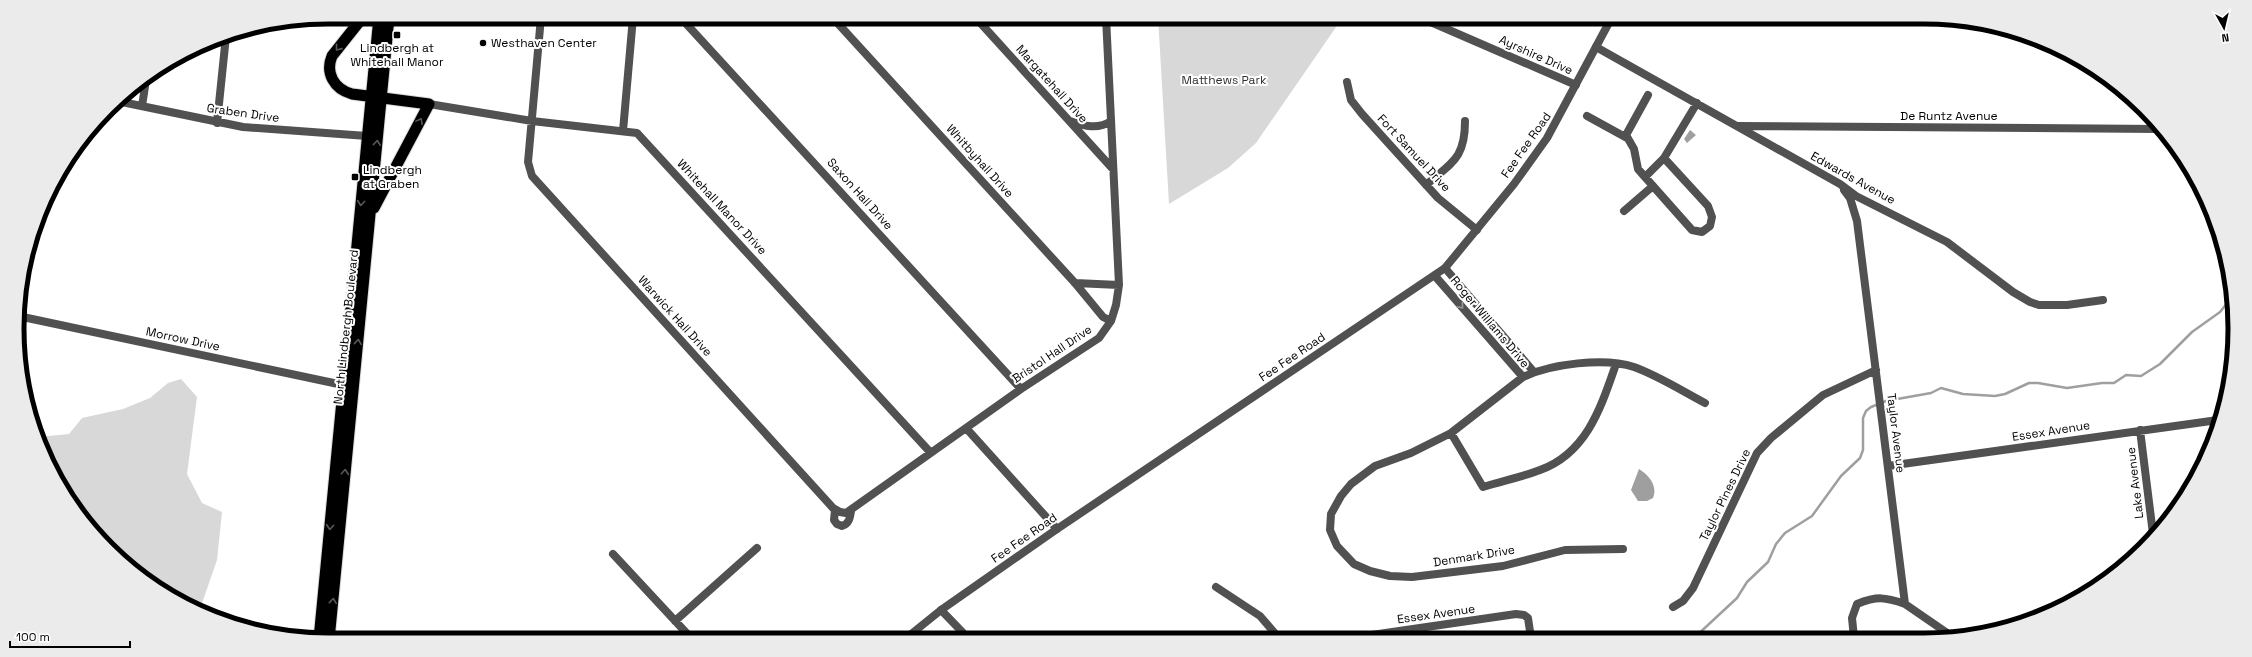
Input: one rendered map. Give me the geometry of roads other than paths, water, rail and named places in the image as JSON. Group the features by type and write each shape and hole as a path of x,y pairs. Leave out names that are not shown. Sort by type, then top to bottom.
{"highway":[{"path":"357,24 332,56 329,67 333,80 340,90 376,97 429,104 384,188 370,218"},
{"name":"North Lindbergh Boulevard","path":"330,633 370,218 379,24"},
{"name":"North Lindbergh Boulevard","path":"320,633 367,136 376,97 388,24"}],"street":[{"name":"Warwick Hall Drive","path":"540,24 528,162 532,176 837,511"},
{"path":"623,131 632,24"},
{"name":"Saxon Hall Drive","path":"686,24 1021,389"},
{"name":"Whitbyhall Drive","path":"838,24 1075,283 1103,317 1111,321"},
{"name":"Margatehall Drive","path":"981,24 1112,168"},
{"name":"Bristol Hall Drive","path":"837,511 834,520 836,524 842,526 846,525 850,518 851,511 930,452 1021,389 1099,338 1111,321 1116,305 1118,285 1106,24"},
{"name":"Ayrshire Drive","path":"1435,24 1576,86"},
{"name":"Fee Fee Road","path":"912,633 941,610 1057,529 1445,268 1477,230 1540,149 1560,117 1608,24"},
{"path":"217,123 225,42"},
{"name":"Edwards Avenue","path":"1596,47 1840,184 1856,196 1947,242 2013,292 2030,302 2039,305 2067,305 2103,300"},
{"name":"Fort Samuel Drive","path":"1347,82 1349,94 1355,106 1438,198 1477,230"},
{"path":"142,106 145,85"},
{"path":"1627,138 1627,132 1648,95"},
{"name":"Graben Drive","path":"125,103 217,123 243,127 367,136"},
{"path":"1645,177 1664,158 1697,103"},
{"name":"Whitehall Manor Drive","path":"429,104 532,121 637,133 930,452"},
{"path":"1587,116 1627,138 1634,149 1638,169 1692,230 1702,232 1710,226 1712,216 1708,206 1664,158"},
{"path":"1070,121 1091,126 1104,125 1111,121"},
{"path":"1426,185 1460,153 1464,143 1464,121"},
{"name":"De Runtz Avenue","path":"1737,126 2153,129"},
{"name":"Taylor Avenue","path":"1840,184 1850,198 1857,221 1905,604"},
{"path":"1624,211 1653,186"},
{"path":"1445,268 1534,372"},
{"name":"Roger Williams Drive","path":"1336,546 1330,530 1331,514 1341,496 1351,484 1376,466 1411,453 1451,433 1523,377 1435,276"},
{"path":"1075,283 1118,285"},
{"name":"Morrow Drive","path":"25,317 343,385"},
{"path":"1523,377 1534,372 1594,362 1616,364 1632,367 1648,374 1705,403"},
{"path":"1451,433 1483,487 1540,470 1559,460 1593,425 1616,364"},
{"name":"Taylor Pines Drive","path":"1673,607 1683,601 1693,588 1757,453 1771,438 1823,395 1876,370"},
{"name":"Essex Avenue","path":"1888,466 2214,421"},
{"path":"966,428 1057,529"},
{"name":"Lake Avenue","path":"2140,430 2152,529"},
{"path":"837,511 851,511"},
{"name":"Denmark Drive","path":"1336,546 1354,564 1370,572 1390,576 1412,577 1503,566 1565,550 1623,549"},
{"path":"675,621 757,548"},
{"path":"613,554 686,633"},
{"path":"1216,587 1260,616 1275,633"},
{"path":"1854,633 1852,618 1857,604 1870,598 1887,597 1905,604 1945,632"},
{"path":"941,610 963,633"},
{"name":"Essex Avenue","path":"1389,633 1524,615 1528,618 1530,633"}],"waterway":[{"path":"1699,633 1737,598 1747,582 1768,562 1776,544 1785,533 1812,516 1841,476 1860,458 1863,450 1863,418 1866,411 1871,407 1886,401 1931,393 1941,388 1963,394 1995,396 2005,394 2029,383 2067,388 2102,383 2114,383 2126,375 2141,376 2160,364 2192,332 2220,312 2226,304"}],"place":[{"name":"Lindbergh at Whitehall Manor","path":"397,35"},
{"name":"Westhaven Center","path":"483,43"},
{"name":"Lindbergh at Graben","path":"355,177"}],"park label":[{"name":"Matthews Park","path":"1224,80"}]}
